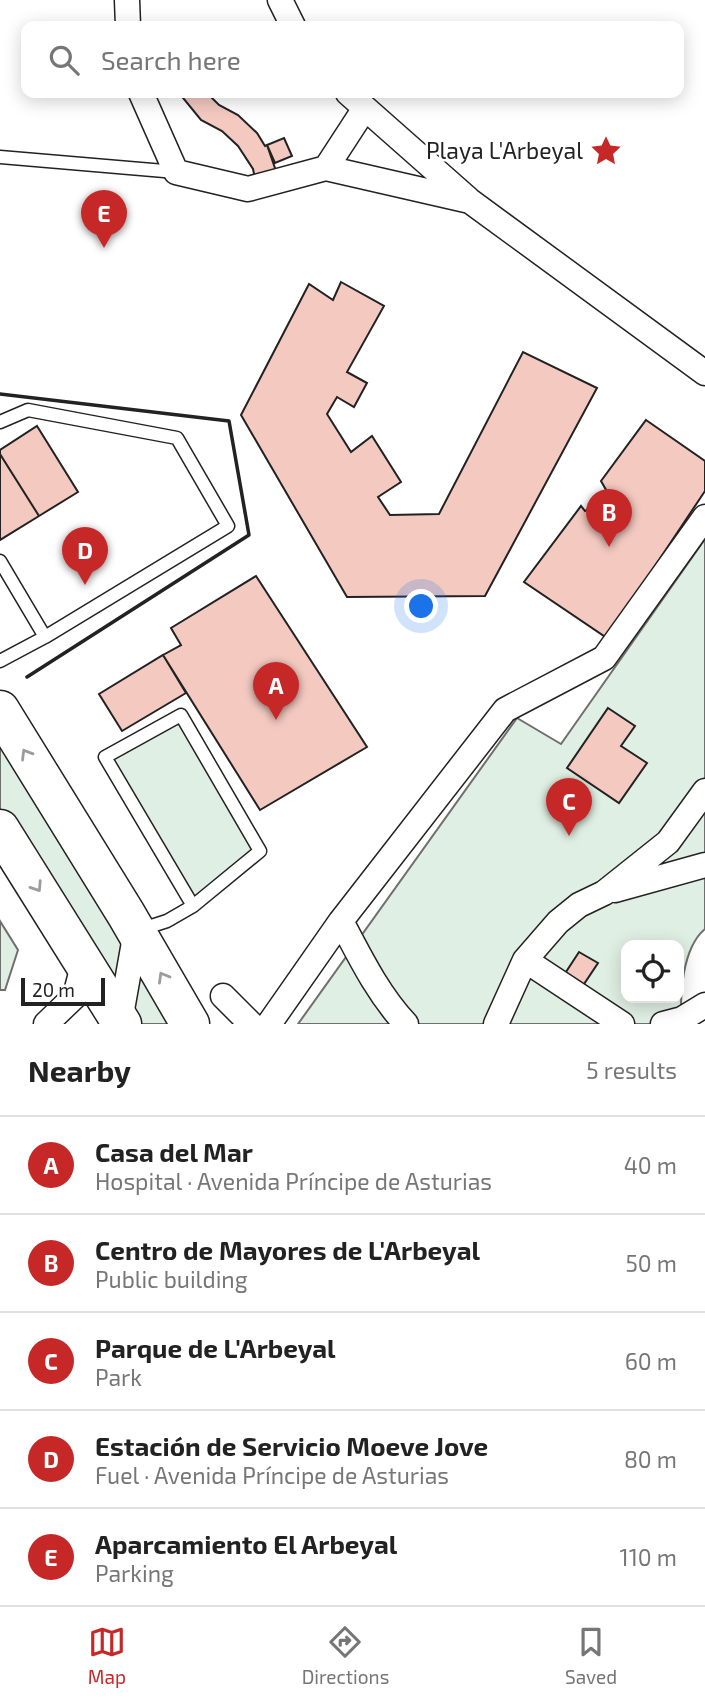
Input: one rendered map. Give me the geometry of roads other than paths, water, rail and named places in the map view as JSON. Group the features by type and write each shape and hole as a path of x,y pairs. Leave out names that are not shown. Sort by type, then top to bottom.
{"highway":[{"path":"0,710 190,1024"},
{"path":"0,829 119,1023"}],"street":[{"path":"127,0 128,21"},
{"path":"280,0 290,21"},
{"path":"143,98 176,172 248,189 326,168 470,201"},
{"path":"326,168 356,101 470,201 705,373"},
{"path":"269,1024 341,921 374,861 505,710 604,658 705,517"},
{"path":"604,894 668,842 705,791"},
{"path":"496,1024 525,960 558,922 579,905 604,894 705,865"},
{"path":"341,921 392,1009 406,1024"},
{"path":"119,1023 136,931"},
{"path":"525,960 622,1024"},
{"path":"46,1024 75,996 84,962"},
{"path":"223,996 251,1024"},
{"path":"663,1024 681,1019 705,1005"}],"lane":[{"path":"0,158 176,172"},
{"path":"0,422 28,410 177,438 228,526 45,637 0,661"},
{"path":"0,561 45,637"},
{"path":"136,931 167,921 193,906 260,851 181,715 105,757 193,906"}],"place":[{"name":"Playa L'Arbeyal","path":"606,151"},
{"name":"Aparcamiento El Arbeyal","path":"104,248"},
{"name":"Centro de Mayores de L'Arbeyal","path":"609,547"},
{"name":"Estación de Servicio Moeve Jove","path":"85,585"},
{"name":"Casa del Mar","path":"276,720"},
{"name":"Parque de L'Arbeyal","path":"569,836"}]}
